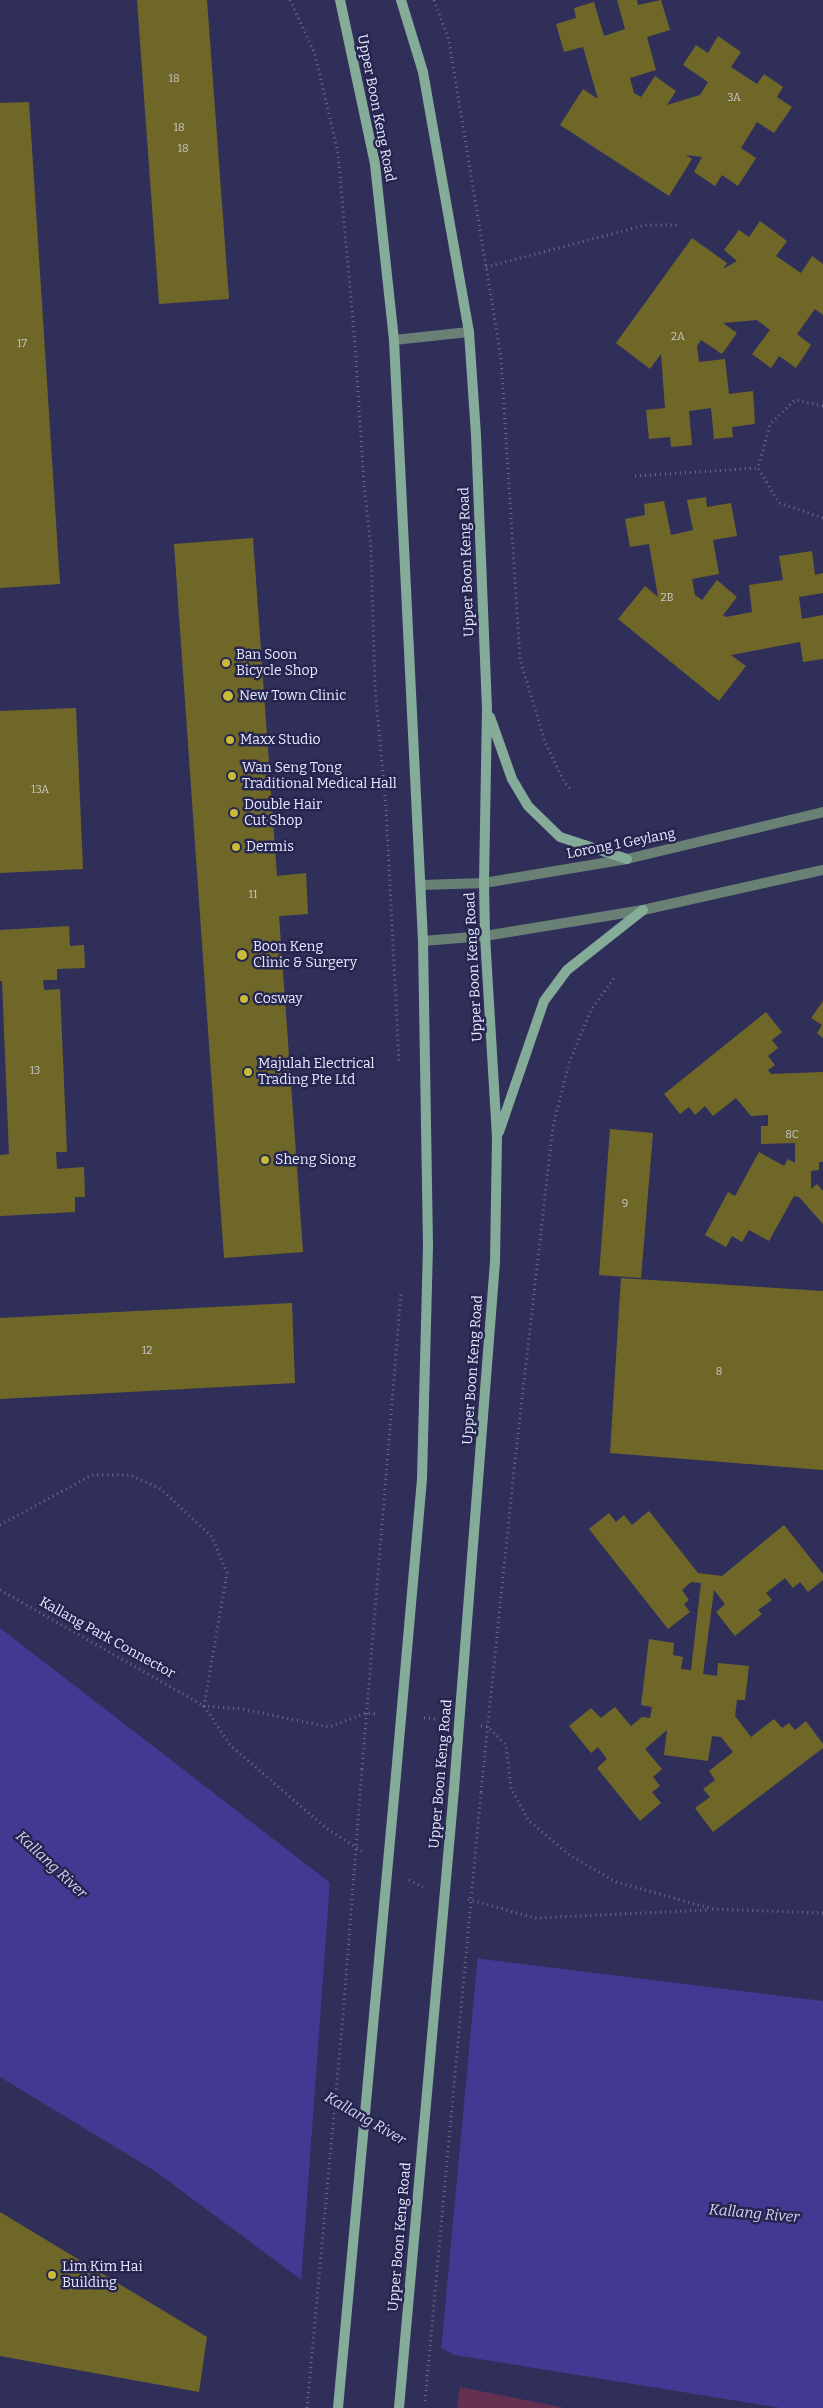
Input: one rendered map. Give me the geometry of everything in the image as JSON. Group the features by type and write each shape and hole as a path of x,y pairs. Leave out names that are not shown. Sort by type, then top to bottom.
{"main road":[{"name":"Upper Boon Keng Road","path":"338,2408 422,1479 428,1246 421,885 394,340 375,164 340,0"},
{"name":"Upper Boon Keng Road","path":"399,2408 460,1722 495,1262 497,1137 485,936 487,709 476,435 469,332 422,72 402,0"},
{"path":"487,709 512,779 528,806 560,837 627,859"},
{"path":"497,1137 544,1001 567,970 643,910"}],"street":[{"path":"394,340 469,332"},
{"name":"Lorong 1 Geylang","path":"421,885 484,883 627,859 823,812"},
{"path":"423,941 485,936 643,910 823,870"}],"path":[{"path":"290,0 315,54 338,153 355,345 364,484 371,550 375,688 386,808 400,1067"},
{"path":"434,0 449,40 501,358 520,658 545,742 564,782 570,788"},
{"path":"486,266 646,225 678,225"},
{"path":"823,406 795,400 770,424 758,468 779,503 823,518"},
{"path":"635,476 758,468"},
{"path":"425,2408 488,1727 553,1126 569,1063 591,1010 614,978"},
{"path":"307,2408 343,2016 366,1713 402,1288"},
{"path":"0,1525 92,1475 130,1474 161,1489 212,1537 227,1573 204,1706"},
{"name":"Kallang Park Connector","path":"0,1590 204,1706 242,1710 329,1727 366,1713 460,1722 488,1727"},
{"path":"488,1727 506,1745 511,1788 528,1822 570,1856 616,1882 713,1909 823,1913"}],"shaded area":[{"path":"460,2387 565,2408 457,2408"}],"water":[{"name":"Kallang River","path":"0,1628 329,1882 481,1959 823,2001 823,2408 781,2408 455,2355 303,2281 155,2171 0,2077"}],"pier":[{"path":"330,1880 478,1954 441,2351 301,2282"}],"building":[{"path":"137,0 207,0 229,299 159,304"},
{"path":"617,0 637,0 638,5 661,0 670,30 647,37 656,70 630,78 634,93 641,97 655,76 676,91 667,105 700,95 708,82 683,65 696,45 708,53 718,36 741,52 731,67 757,84 764,74 783,87 777,97 792,107 774,133 757,122 741,148 756,158 738,186 722,175 715,186 694,172 702,157 686,155 692,159 669,196 560,125 583,89 598,99 583,47 564,52 556,24 576,18 574,8 594,2 604,36 625,29"},
{"path":"29,102 60,584 0,588 0,103"},
{"path":"760,221 787,241 776,256 801,273 812,256 823,264 823,315 815,309 797,334 811,345 796,368 779,356 771,368 752,354 770,330 757,320 723,323 737,333 722,354 701,340 697,346 699,362 725,359 729,394 753,391 755,424 732,427 733,437 714,439 711,408 689,411 692,445 671,447 670,437 649,439 646,410 665,408 661,354 650,369 616,343 692,238 727,263 723,269 737,261 724,250 739,230 749,237"},
{"path":"706,497 707,507 731,503 737,536 713,540 719,574 692,579 695,595 702,600 717,580 737,597 723,615 726,617 752,612 749,585 783,580 779,556 812,551 815,575 823,573 823,593 799,597 802,619 823,615 823,659 803,662 800,642 731,655 746,666 719,701 618,619 645,586 658,597 649,544 630,547 625,519 645,515 644,504 664,501 671,535 693,530 687,500"},
{"path":"253,538 277,876 306,873 308,914 279,916 303,1252 224,1258 174,544"},
{"path":"76,708 83,869 0,873 0,711"},
{"path":"69,926 70,946 84,945 85,968 57,969 57,980 43,980 44,990 60,989 67,1152 56,1152 57,1169 84,1167 85,1197 75,1197 75,1212 0,1216 0,1155 9,1154 2,981 0,981 0,930"},
{"path":"823,1001 823,1038 817,1033 822,1025 811,1018"},
{"path":"766,1012 782,1032 772,1040 778,1048 768,1056 775,1065 768,1070 771,1074 823,1072 823,1162 819,1162 819,1170 811,1171 811,1189 817,1184 823,1191 823,1224 799,1197 794,1196 769,1241 749,1230 742,1242 732,1236 726,1247 705,1235 728,1192 735,1196 759,1152 784,1166 788,1159 795,1163 795,1143 761,1144 761,1126 768,1126 768,1115 751,1116 736,1098 713,1116 705,1106 695,1115 689,1107 680,1114 664,1094"},
{"path":"610,1129 653,1133 641,1278 599,1275"},
{"path":"621,1278 823,1291 823,1470 610,1453"},
{"path":"292,1303 295,1383 0,1399 0,1318"},
{"path":"649,1511 698,1573 722,1576 784,1525 823,1574 823,1580 808,1592 800,1582 793,1588 785,1578 766,1593 772,1600 758,1610 762,1614 735,1636 716,1612 725,1604 714,1590 703,1674 717,1676 718,1663 749,1666 745,1700 737,1700 735,1716 751,1737 774,1719 782,1728 789,1723 795,1730 806,1721 823,1744 823,1748 713,1832 695,1808 710,1797 703,1789 715,1780 709,1771 733,1752 721,1737 712,1736 708,1761 664,1755 667,1730 645,1749 662,1769 653,1777 660,1786 652,1792 661,1803 640,1821 597,1768 607,1759 598,1747 591,1753 569,1726 591,1708 601,1718 615,1707 631,1726 642,1717 650,1718 652,1707 641,1705 649,1639 674,1643 673,1655 683,1657 681,1669 691,1670 701,1583 691,1582 682,1590 689,1600 684,1604 690,1612 668,1629 589,1529 609,1513 616,1522 624,1515 632,1525"},
{"name":"Lim Kim Hai Building","path":"0,2212 207,2337 199,2392 0,2356"}],"place":[{"name":"Ban Soon Bicycle Shop","path":"226,663"},
{"name":"New Town Clinic","path":"228,696"},
{"name":"Maxx Studio","path":"230,740"},
{"name":"Wan Seng Tong Traditional Medical Hall","path":"232,776"},
{"name":"Double Hair Cut Shop","path":"234,813"},
{"name":"Dermis","path":"236,847"},
{"name":"Boon Keng Clinic & Surgery","path":"242,955"},
{"name":"Cosway","path":"244,999"},
{"name":"Majulah Electrical Trading Pte Ltd","path":"248,1072"},
{"name":"Sheng Siong","path":"265,1160"},
{"name":"Lim Kim Hai Building","path":"52,2275"}]}
